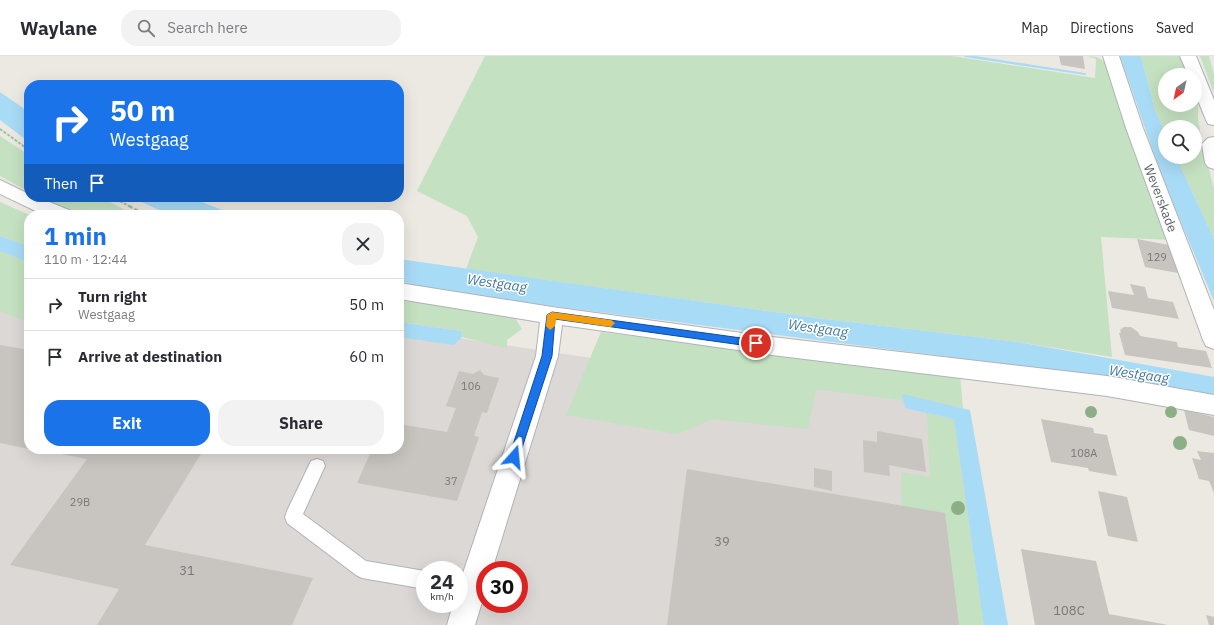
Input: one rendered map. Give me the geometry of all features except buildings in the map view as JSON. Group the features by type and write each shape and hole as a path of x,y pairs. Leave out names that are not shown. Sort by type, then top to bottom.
{"street":[{"name":"Weverskade","path":"1111,56 1121,91 1196,288 1214,340"},
{"path":"1188,56 1214,120"},
{"path":"1214,142 1211,144 1214,162"},
{"path":"0,186 24,199"},
{"path":"31,202 50,210"},
{"path":"404,292 552,315 772,346 1107,386 1214,405"},
{"path":"468,578 547,356 552,315"},
{"path":"462,625 463,613"}],"lane":[{"path":"317,466 292,517 362,569 416,578"}],"path":[{"path":"0,128 24,146"},
{"path":"121,202 137,210"}],"shaded area":[{"path":"0,241 24,249 24,454 404,454 404,330 598,359 958,406 998,625 0,625"}],"green space":[{"path":"485,56 952,56 1095,78 1096,59 1087,56 1097,57 1107,63 1173,240 1101,237 1112,357 1018,342 817,318 466,269 478,237 467,216 417,191"},
{"path":"1141,56 1181,56 1185,68 1158,68 1158,112 1198,112 1198,120 1159,120 1155,110"},
{"path":"1200,56 1209,56 1214,74 1214,93"},
{"path":"0,136 24,152 24,189 0,176"},
{"path":"1202,142 1214,189 1214,239 1179,164 1202,164"},
{"path":"0,202 24,212 24,244 0,236"},
{"path":"49,202 110,202 125,210 67,210"},
{"path":"0,251 24,260 24,320 0,311"},
{"path":"404,300 515,318 522,329 507,340 507,348 462,337 461,331 404,323"},
{"path":"601,332 815,359 960,375 963,408 816,389 808,429 712,419 677,434 566,415"},
{"path":"927,413 954,419 984,625 959,625 945,513 902,506 901,472 930,477"}],"water":[{"path":"1120,56 1141,56 1155,110 1159,120 1158,120 1158,164 1179,164 1214,239 1214,301 1162,177"},
{"path":"0,92 24,109 24,138 0,120"},
{"path":"142,202 202,202 222,210 159,210"},
{"path":"0,236 24,244 24,260 0,251"},
{"name":"Westgaag","path":"404,260 817,318 1018,342 1214,377 1214,397 1106,377 417,289 415,285 404,282"},
{"path":"404,323 461,331 462,337 454,345 404,338"},
{"path":"902,394 970,410 1008,625 984,625 954,419 905,408"}],"waterway":[{"path":"965,56 1085,74"}],"slow traffic":[{"path":"550,326 552,315 611,323"}],"route":[{"path":"514,457 547,356 552,315 756,343"}]}
